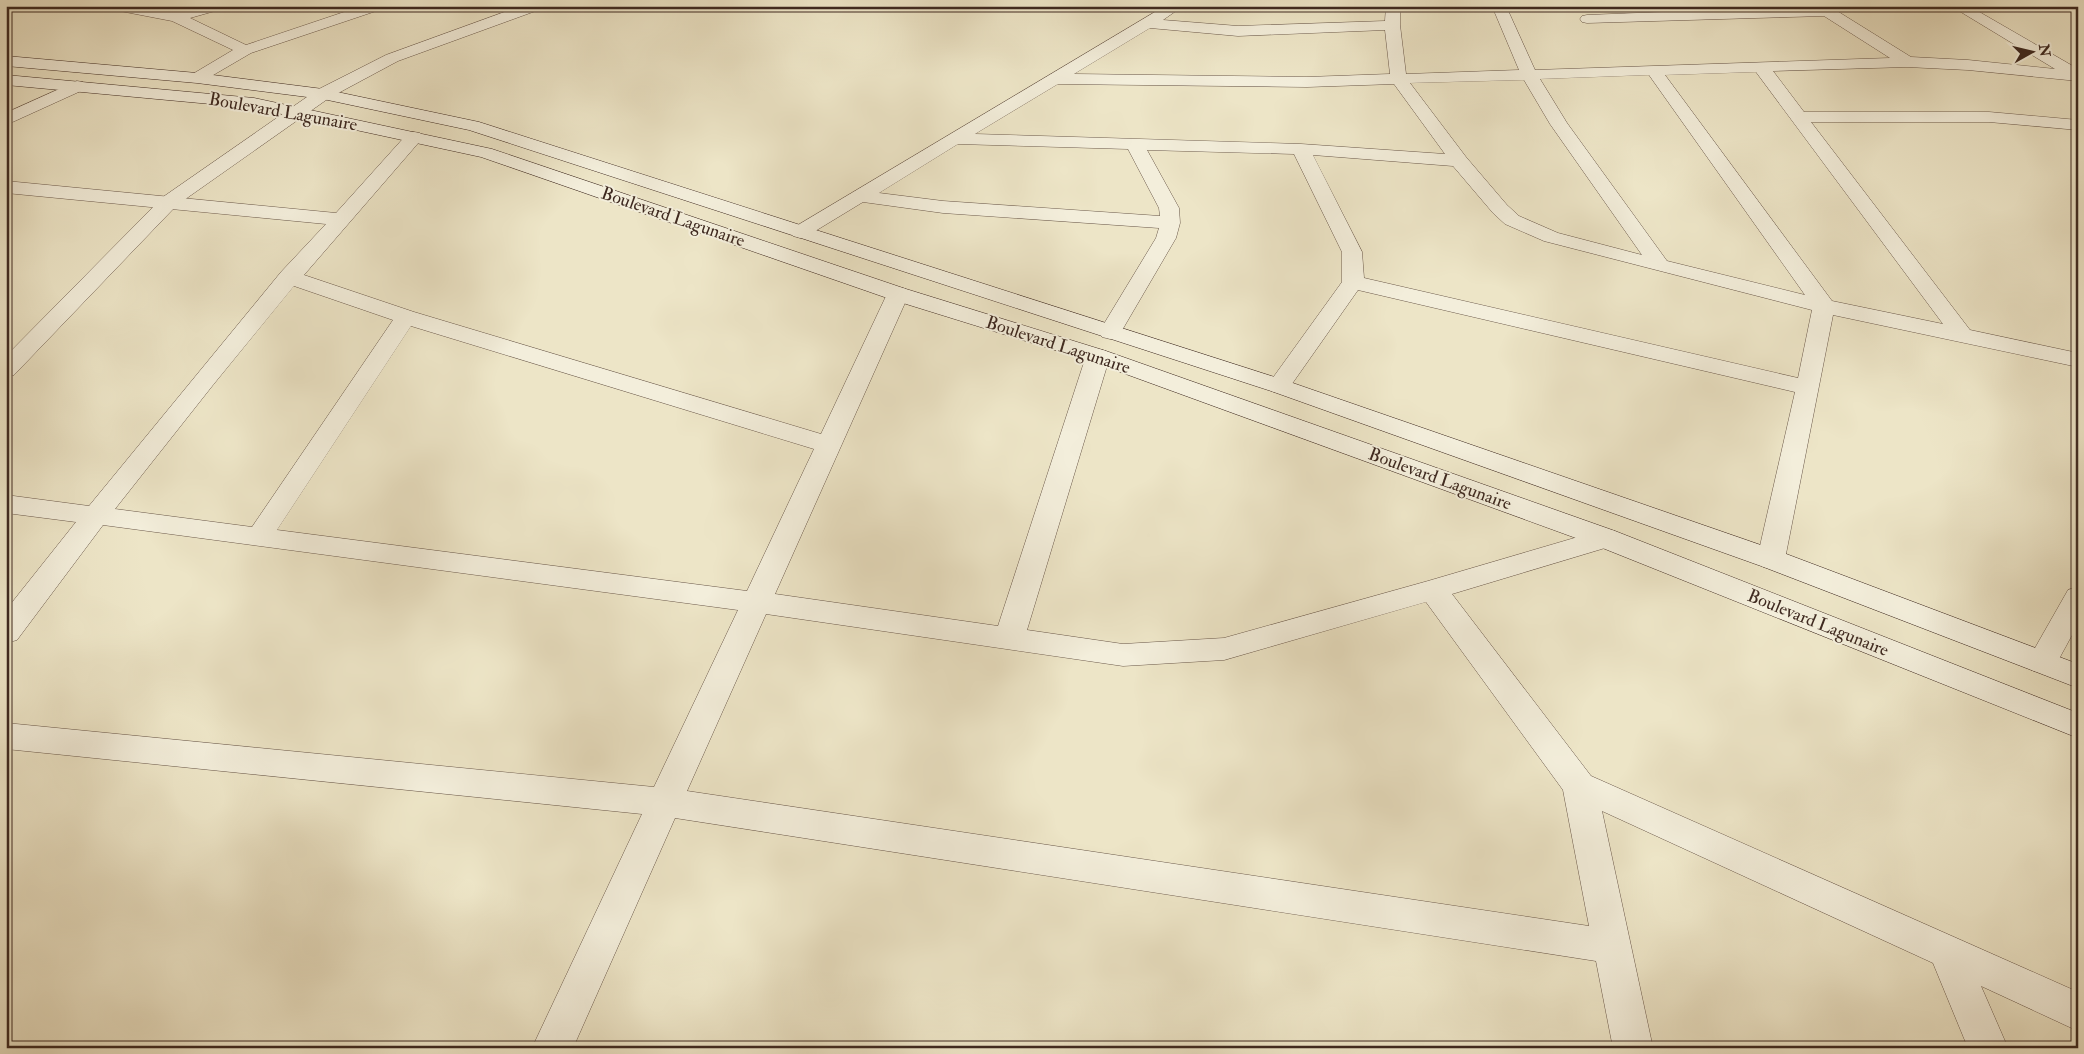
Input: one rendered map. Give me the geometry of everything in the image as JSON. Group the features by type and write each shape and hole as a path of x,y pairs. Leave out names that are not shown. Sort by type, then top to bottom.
{"street":[{"path":"115,6 176,17 245,50"},
{"path":"176,17 217,6"},
{"path":"198,78 245,50 377,6"},
{"path":"6,370 170,202 298,111 340,83 392,58 536,6"},
{"path":"800,232 1176,6"},
{"path":"1393,6 1392,25 1399,80 1459,161 1500,209 1512,220 1551,237 1660,266 1824,306 2078,360"},
{"path":"1499,6 1529,75 1559,124 1660,266"},
{"path":"1958,6 2078,76"},
{"path":"1586,19 1823,9 1907,62"},
{"path":"1147,24 1238,31 1392,25"},
{"name":"Boulevard Lagunaire","path":"6,61 198,78 323,94 472,126 1279,386 1771,558 2078,676"},
{"path":"1054,79 1276,82 1399,80 1907,62 1968,65 2078,76"},
{"path":"1761,67 1963,336"},
{"path":"1653,70 1824,306 1771,558"},
{"name":"Boulevard Lagunaire","path":"6,80 254,104 298,111 486,153 898,294 1098,356 1605,538 2078,726"},
{"path":"6,120 77,86"},
{"path":"1798,117 1989,117 2078,125"},
{"path":"6,632 95,515 289,277 414,137"},
{"path":"954,139 1300,149 1459,161"},
{"path":"1110,332 1166,238 1170,223 1168,208 1136,145"},
{"path":"1279,386 1353,282 1352,252 1300,149"},
{"path":"9,190 170,202 339,219"},
{"path":"859,196 943,207 1170,223"},
{"path":"289,277 406,317 829,444"},
{"path":"1353,282 1808,388"},
{"path":"552,1048 898,294"},
{"path":"259,538 406,317"},
{"path":"1009,639 1098,356"},
{"path":"6,504 756,602 1123,654 1179,653 1224,649 1433,590 1605,538"},
{"path":"1433,590 1579,786 1633,1048"},
{"path":"2042,662 2078,597"},
{"path":"6,736 665,802 1612,947"},
{"path":"1579,786 1947,951 2078,1012"},
{"path":"1947,951 1988,1048"}]}
